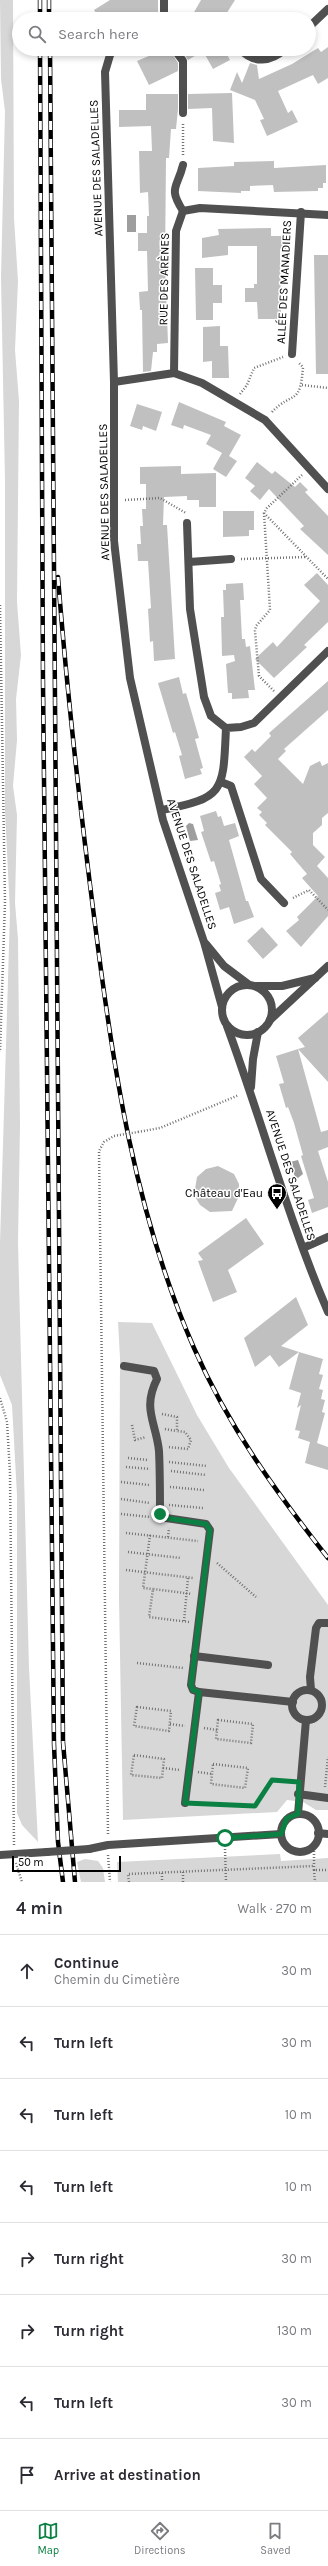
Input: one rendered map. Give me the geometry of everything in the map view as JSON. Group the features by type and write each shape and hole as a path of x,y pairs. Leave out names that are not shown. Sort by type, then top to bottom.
{"street":[{"path":"164,0 164,12"},
{"path":"316,20 328,9"},
{"name":"AVENUE DES SALADELLES","path":"111,56 105,72 114,382 114,541 130,678 162,810 204,942 222,1007"},
{"path":"179,56 183,61 183,113"},
{"path":"249,56 259,60 272,59 276,56"},
{"path":"183,165 174,186 175,198 183,211 200,208 301,212 328,215"},
{"name":"RUE DES ARÈNES","path":"174,373 176,231 183,211"},
{"name":"ALLÉE DES MANADIERS","path":"292,354 301,212"},
{"path":"114,382 174,373 202,383 265,420 328,489"},
{"path":"187,523 190,609 204,697 212,716 226,728 241,727 254,723 328,651"},
{"path":"189,562 231,560"},
{"path":"162,810 190,805 211,796 221,782 226,728"},
{"path":"221,782 231,786 261,878 284,903"},
{"name":"AVENUE DES SALADELLES","path":"204,942 224,966 252,985"},
{"path":"316,978 282,986 252,985 232,989 226,995 222,1007 223,1019 227,1026 242,1035 258,1032 270,1020 316,978 328,966"},
{"path":"252,985 263,990 272,1004 270,1020"},
{"name":"AVENUE DES SALADELLES","path":"227,1026 251,1090 282,1192 328,1312"},
{"name":"AVENUE DES SALADELLES","path":"251,1090 253,1059 258,1032"},
{"path":"303,1248 328,1237"},
{"path":"124,1366 154,1372 157,1379 151,1392 150,1412 158,1446 160,1514 162,1517 206,1524 210,1530 194,1656 191,1685 193,1690 199,1692 292,1702"},
{"path":"292,1702 297,1715 306,1720 316,1717 325,1710 321,1699 311,1690 310,1677 316,1628 319,1623 328,1623"},
{"path":"194,1656 268,1665"},
{"path":"292,1702 297,1693 311,1690"},
{"path":"185,1803 199,1692"},
{"path":"298,1814 299,1782 306,1720"},
{"path":"298,1794 326,1798"},
{"path":"298,1814 313,1819 318,1833 314,1845 303,1851 291,1849 282,1840 281,1834 287,1818 298,1814"},
{"path":"318,1833 328,1834"},
{"path":"0,1855 89,1849 108,1845 281,1834"}],"path":[{"path":"183,113 183,165"},
{"path":"234,401 247,385 254,368 292,354 303,367 302,385 296,396 274,410 265,420"},
{"path":"302,385 328,388"},
{"path":"280,697 259,676 255,630 256,626 270,610 264,513 267,508 310,468"},
{"path":"114,500 160,498 187,513 187,523"},
{"path":"264,513 328,579"},
{"path":"231,560 307,557"},
{"path":"0,605 4,902 0,1052"},
{"path":"284,903 309,890 328,910"},
{"path":"110,1882 108,1845 99,1151 104,1142 114,1136 160,1128 251,1090"},
{"path":"0,1398 7,1422 10,1472 14,1855 22,1882"},
{"path":"150,1412 177,1417 177,1431 185,1432 190,1440 190,1446 186,1449 158,1446"},
{"path":"132,1425 135,1440 156,1435"},
{"path":"121,1514 162,1517"},
{"path":"126,1532 208,1542"},
{"path":"150,1536 143,1588 202,1595"},
{"path":"128,1552 181,1558"},
{"path":"206,1561 216,1562 256,1597"},
{"path":"126,1570 204,1580"},
{"path":"184,1621 188,1578"},
{"path":"153,1589 149,1617 199,1623"},
{"path":"137,1663 193,1669"},
{"path":"137,1707 171,1711 169,1731 134,1726 137,1707"},
{"path":"218,1720 253,1724 251,1743 216,1739 218,1720"},
{"path":"134,1755 164,1759 162,1778 131,1774 134,1755"},
{"path":"326,1798 328,1757"},
{"path":"213,1764 248,1768 245,1788 211,1784 213,1764"},
{"path":"185,1803 255,1806 272,1780 299,1782"},
{"path":"225,1838 226,1882"},
{"path":"314,1845 314,1882"},
{"path":"129,1882 128,1874 314,1866"},
{"path":"314,1870 328,1870"},
{"path":"183,1872 183,1882"},
{"path":"162,1873 162,1882"}],"shaded area":[{"path":"0,0 13,0 12,56 13,56 14,218 18,281 15,350 19,401 17,602 21,655 16,699 17,740 13,786 17,815 15,903 18,939 20,1125 18,1242 29,1668 38,1842 22,1825 17,1813 17,1495 12,1405 0,1375 0,1243 10,913 5,811 5,481 1,277 5,111 1,79"},
{"path":"127,215 136,215 136,232 127,232"},
{"path":"189,823 193,824 198,840 190,841 186,826"},
{"path":"298,1160 303,1174 298,1178 295,1177 290,1162"},
{"path":"118,1322 152,1323 197,1415 229,1468 328,1605 328,1810 316,1810 303,1802 287,1800 277,1812 123,1820 119,1599 120,1358"},
{"path":"280,1854 281,1861 328,1858 328,1882 118,1882 117,1862"},
{"path":"85,1859 98,1861 103,1868 105,1882 81,1882 77,1862"}],"building":[{"path":"110,0 158,0 158,12 95,12 94,10"},
{"path":"201,0 235,0 227,12 194,12"},
{"path":"328,47 328,78 318,84 313,75 278,91 288,113 292,110 298,122 267,136 260,120 264,119 255,100 230,90 237,72 242,83 250,63 257,65 259,79 292,64 305,56 316,56 316,49 318,48 321,52"},
{"path":"149,56 174,56 178,63 178,71 149,85 137,61"},
{"path":"185,56 195,56 188,60"},
{"path":"206,56 228,56 230,60 213,69"},
{"path":"232,93 234,143 213,141 212,108 188,109 188,94"},
{"path":"146,94 178,94 178,109 176,129 171,129 169,158 166,158 165,265 168,343 157,344 157,352 153,352 151,371 143,372 142,310 140,310 139,292 148,291 147,251 138,251 138,233 147,233 147,216 149,216 148,192 140,193 139,151 152,151 151,126 119,127 119,110 146,110"},
{"path":"274,161 274,168 326,165 326,183 323,183 323,188 318,188 318,191 274,192 273,185 250,186 250,191 241,191 241,193 198,191 198,168 234,166 234,162"},
{"path":"271,228 271,236 286,236 286,249 280,249 281,319 258,319 257,302 245,302 245,288 254,288 254,284 257,284 257,246 228,246 228,255 202,258 202,238 219,235 218,229"},
{"path":"314,255 328,255 328,374 316,374"},
{"path":"195,268 213,268 213,285 222,285 222,303 213,303 213,320 196,320"},
{"path":"220,326 220,346 228,346 229,378 212,378 212,361 203,362 203,327"},
{"path":"179,402 226,422 224,426 241,435 229,456 237,461 226,477 213,469 222,453 206,444 211,435 184,425 183,429 171,425"},
{"path":"137,404 162,412 156,431 143,426 142,430 130,426"},
{"path":"257,462 272,474 275,471 295,487 300,482 308,490 305,492 328,516 328,555 300,529 304,526 269,489 260,500 250,491 255,486 245,478"},
{"path":"181,466 181,474 216,473 216,507 199,507 199,500 187,500 187,496 164,497 163,525 167,525 175,659 154,661 153,641 150,642 148,609 151,608 148,561 138,561 137,544 141,544 140,526 143,526 142,509 146,509 146,484 140,484 140,467"},
{"path":"223,511 254,511 254,530 249,530 249,536 223,537"},
{"path":"317,573 328,585 328,622 304,645 307,647 274,678 255,659 273,642 277,647 320,601 304,585"},
{"path":"243,583 244,600 240,600 242,639 245,639 246,647 250,646 255,690 248,690 249,698 232,699 232,693 228,693 226,664 235,661 234,655 222,656 221,617 224,617 223,590 226,590 226,584"},
{"path":"179,677 183,694 186,693 199,738 195,739 203,768 200,769 202,774 185,779 179,756 182,755 175,732 173,733 158,683"},
{"path":"328,681 328,710 284,749 286,751 278,759 303,784 310,766 320,761 322,766 328,763 328,813 322,818 322,825 313,833 313,845 325,857 317,866 328,878 328,916 301,947 286,931 299,920 297,917 318,896 302,878 307,874 290,854 292,852 265,825 267,823 259,815 262,812 257,808 267,798 254,784 262,776 244,757 252,749 255,752 271,736 269,733"},
{"path":"216,811 218,817 221,816 224,826 235,823 239,836 229,840 246,901 248,901 254,917 234,924 229,907 220,910 215,893 221,891 219,885 221,884 214,861 211,862 201,832 204,831 200,816"},
{"path":"262,927 278,945 263,959 247,941"},
{"path":"328,1012 328,1082 298,1049 305,1047 298,1038"},
{"path":"298,1049 321,1132 328,1130 328,1147 318,1151 328,1182 328,1207 312,1213 308,1200 314,1198 301,1156 303,1155 294,1123 288,1107 286,1108 279,1084 284,1083 276,1056"},
{"path":"218,1166 234,1174 239,1184 239,1196 232,1211 210,1212 200,1205 194,1195 197,1177 206,1169"},
{"path":"246,1218 264,1244 228,1270 237,1292 213,1302 198,1261 203,1260 198,1253"},
{"path":"296,1297 308,1325 281,1346 299,1352 279,1367 270,1355 255,1367 244,1338"},
{"path":"299,1352 323,1359 319,1374 323,1375 319,1389 323,1390 321,1399 325,1400 322,1412 325,1413 317,1443 328,1447 328,1470 305,1463 310,1442 298,1438 300,1431 295,1430 301,1405 297,1408 301,1393 289,1389"}],"railway":[{"path":"40,0 40,12"},
{"path":"49,0 49,12"},
{"path":"40,56 43,683 54,1744 58,1842 63,1882"},
{"path":"50,56 63,1742 75,1882"},
{"path":"58,577 74,750 102,978 119,1086 141,1193 156,1245 174,1297 207,1377 254,1458 328,1558"}],"place":[{"name":"Château d'Eau","path":"277,1210"}],"route":[{"path":"160,1514 162,1517 166,1518 206,1524 209,1526 210,1530 191,1685 193,1690 199,1692 185,1803 255,1806 258,1804 272,1780 277,1779 299,1782 298,1814 287,1818 281,1828 281,1834 225,1838"}]}
